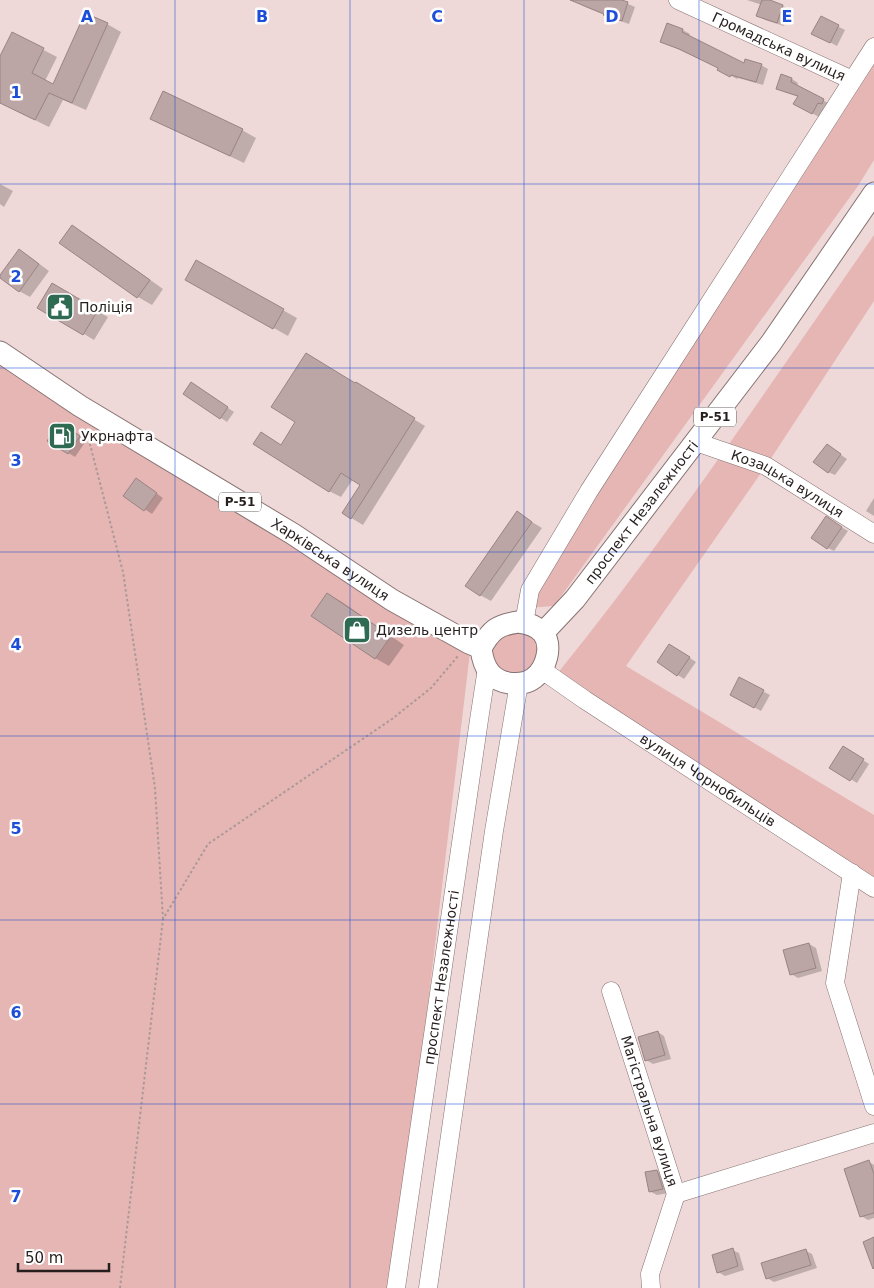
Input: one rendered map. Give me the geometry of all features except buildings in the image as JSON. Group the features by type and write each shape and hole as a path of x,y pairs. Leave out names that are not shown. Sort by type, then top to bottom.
{"main road":[{"name":"проспект Незалежності","path":"543,633 574,599 771,343 873,195"},
{"name":"Харківська вулиця","path":"0,352 80,406 293,534 392,600 475,646"},
{"path":"518,622 531,624 543,633 548,643 547,656 542,670 533,679 523,683 509,683 499,680 491,674 475,646 496,628 504,624 518,622"}],"street":[{"name":"Громадська вулиця","path":"678,0 852,80"},
{"path":"524,623 530,590 589,491 874,47"},
{"name":"Козацька вулиця","path":"696,442 766,466 874,534"},
{"name":"проспект Незалежності","path":"396,1288 487,668"},
{"name":"вулиця Чорнобильців","path":"542,670 874,888"},
{"path":"428,1288 493,841 519,683"},
{"path":"852,873 834,983 874,1106"},
{"name":"Магістральна вулиця","path":"611,991 676,1194 650,1274 651,1288"},
{"path":"676,1194 874,1133"}],"path":[{"path":"80,406 123,572 155,788 162,920 120,1288"},
{"path":"162,920 208,844 392,719 431,688 475,646"}],"shaded area":[{"path":"874,47 874,160 858,186 554,606 526,608"},
{"path":"874,235 874,301 766,466 626,666 874,815 874,888 553,679 678,516"},
{"path":"0,352 471,644 394,1288 0,1288"},
{"path":"538,629 542,670 499,680 485,641 489,635"}],"place":[{"name":"Поліція","path":"60,307"},
{"name":"Укрнафта","path":"62,436"},
{"name":"Дизель центр","path":"357,630"}]}
